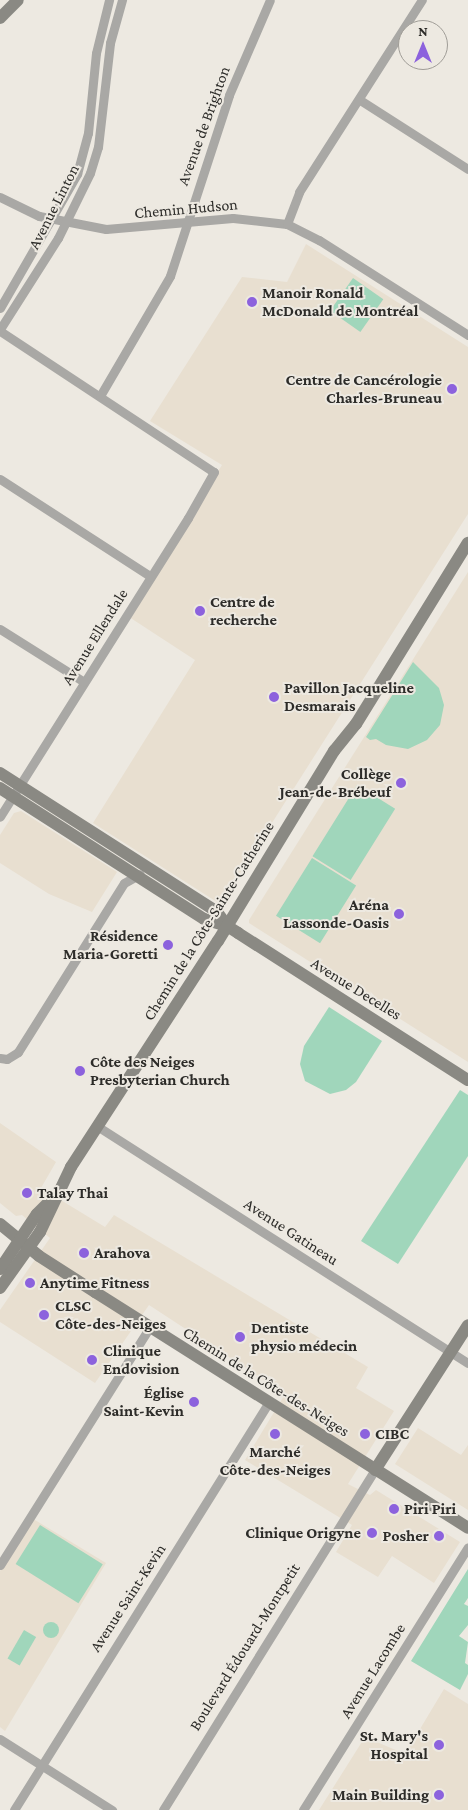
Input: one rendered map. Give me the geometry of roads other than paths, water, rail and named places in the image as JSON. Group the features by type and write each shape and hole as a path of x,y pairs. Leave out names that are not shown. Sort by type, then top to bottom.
{"main road":[{"path":"0,18 18,0"},
{"name":"Chemin de la Côte-Sainte-Catherine","path":"0,1288 24,1244 37,1214 59,1192 97,1126 227,926 334,751 356,724 468,543"},
{"name":"Avenue Decelles","path":"0,773 16,791 142,871 210,922 227,926 468,1080"},
{"name":"Avenue Decelles","path":"0,788 16,791"},
{"name":"Chemin de la Côte-des-Neiges","path":"0,1224 24,1244 150,1327 468,1528"},
{"name":"Chemin de la Côte-Sainte-Catherine","path":"0,1269 24,1244"},
{"name":"Boulevard Édouard-Montpetit","path":"375,1470 468,1325"}],"street":[{"name":"Avenue Linton","path":"0,308 53,220 77,174 84,152 96,53 109,0"},
{"name":"Avenue Linton","path":"0,330 66,222 90,174 98,147 107,60 121,0"},
{"name":"Avenue de Brighton","path":"100,396 156,303 170,276 230,95 270,0"},
{"path":"286,224 299,192 360,100 422,0"},
{"path":"360,100 468,169"},
{"name":"Chemin Hudson","path":"0,197 53,220 113,229 233,218 286,224 319,240 468,335"},
{"path":"0,330 100,396"},
{"name":"Avenue Ellendale","path":"0,817 214,472 100,396"},
{"path":"0,479 150,576"},
{"path":"0,628 84,682"},
{"path":"0,1058 7,1059 18,1052 124,883 142,871"},
{"name":"Avenue Gatineau","path":"97,1126 468,1363"},
{"path":"0,1565 150,1327"},
{"name":"Avenue Saint-Kevin","path":"14,1810 81,1698 268,1403"},
{"name":"Boulevard Édouard-Montpetit","path":"163,1810 375,1470"},
{"name":"Avenue Lacombe","path":"304,1810 468,1547"},
{"path":"0,1739 112,1810"}],"place":[{"name":"Manoir Ronald McDonald de Montréal","path":"252,302"},
{"name":"Centre de Cancérologie Charles-Bruneau","path":"452,389"},
{"name":"Centre de recherche","path":"200,611"},
{"name":"Pavillon Jacqueline Desmarais","path":"274,697"},
{"name":"Collège Jean-de-Brébeuf","path":"401,783"},
{"name":"Aréna Lassonde-Oasis","path":"399,914"},
{"name":"Résidence Maria-Goretti","path":"168,945"},
{"name":"Côte des Neiges Presbyterian Church","path":"80,1071"},
{"name":"Talay Thai","path":"27,1193"},
{"name":"Arahova","path":"84,1253"},
{"name":"Anytime Fitness","path":"30,1283"},
{"name":"CLSC Côte-des-Neiges","path":"44,1315"},
{"name":"Dentiste physio médecin","path":"240,1337"},
{"name":"Clinique Endovision","path":"92,1360"},
{"name":"Église Saint-Kevin","path":"194,1402"},
{"name":"Marché Côte-des-Neiges","path":"275,1434"},
{"name":"CIBC","path":"365,1434"},
{"name":"Piri Piri","path":"394,1509"},
{"name":"Clinique Origyne","path":"372,1533"},
{"name":"Posher","path":"439,1536"},
{"name":"St. Mary's Hospital","path":"439,1745"},
{"name":"Main Building","path":"439,1795"}]}
